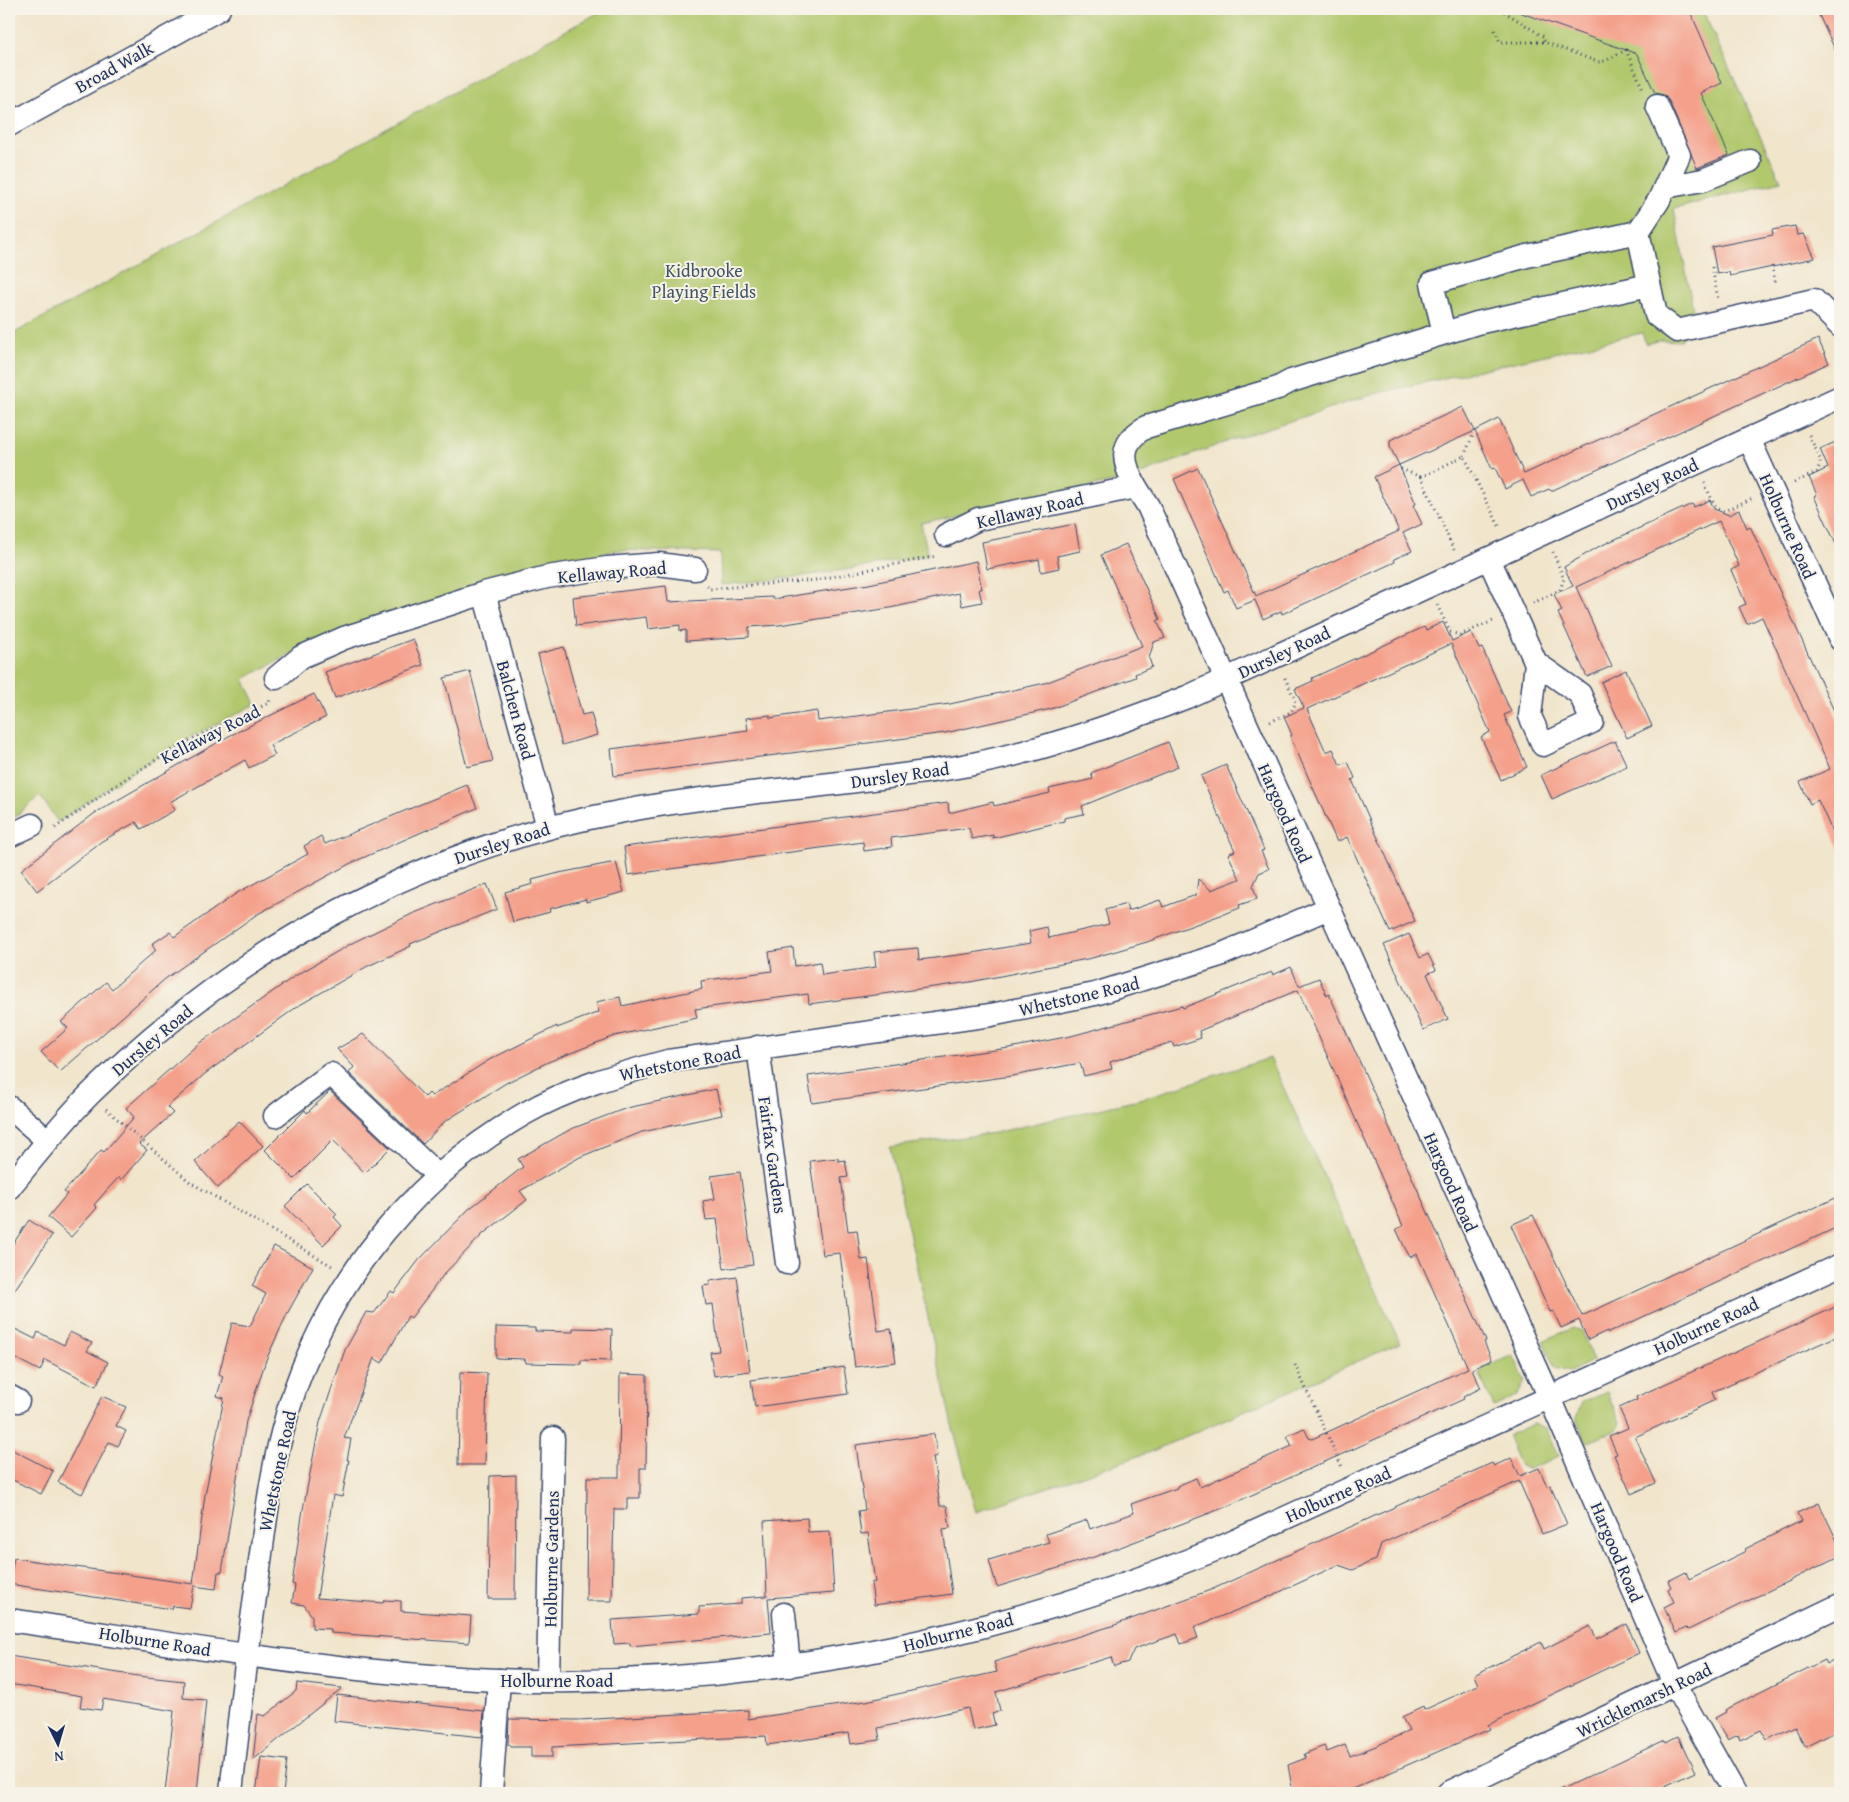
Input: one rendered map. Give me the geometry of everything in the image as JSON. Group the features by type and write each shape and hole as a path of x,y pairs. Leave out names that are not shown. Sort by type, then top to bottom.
{"street":[{"name":"Broad Walk","path":"9,125 219,9"},
{"path":"1658,106 1679,155 1665,186 1638,232 1656,315 1677,331 1814,300 1840,326"},
{"path":"1665,186 1703,180 1750,161"},
{"path":"1444,333 1432,284 1527,256 1638,232"},
{"path":"1225,679 1148,506 1126,466 1124,453 1134,433 1146,427 1278,388 1291,381 1477,323 1649,285"},
{"name":"Dursley Road","path":"9,1188 47,1140 89,1095 134,1053 198,1000 288,938 350,904 415,874 481,848 548,827 621,812 970,765 1038,749 1107,728 1275,657 1840,397"},
{"name":"Holburne Road","path":"1749,439 1840,639"},
{"name":"Kellaway Road","path":"946,534 978,519 1136,487"},
{"path":"1488,559 1536,663"},
{"name":"Kellaway Road","path":"276,678 301,657 344,638 484,593 547,577 607,568 658,564 696,569"},
{"name":"Balchen Road","path":"484,593 548,827"},
{"name":"Hargood Road","path":"1225,679 1329,908 1500,1270 1550,1398 1675,1686 1736,1793"},
{"path":"9,836 32,825"},
{"name":"Whetstone Road","path":"231,1793 247,1655 271,1485 282,1432 298,1381 318,1334 350,1277 394,1221 438,1176 484,1140 525,1113 565,1094 616,1074 668,1061 991,1015 1095,994 1220,955 1329,908"},
{"name":"Fairfax Gardens","path":"758,1047 787,1262"},
{"path":"276,1116 331,1074 438,1176"},
{"path":"9,1106 47,1140"},
{"name":"Holburne Road","path":"9,1620 247,1655 399,1674 499,1680 625,1680 735,1672 825,1661 943,1638 1014,1619 1155,1574 1233,1542 1840,1264"},
{"name":"Holburne Gardens","path":"548,1680 553,1438"},
{"name":"Wricklemarsh Road","path":"1448,1793 1675,1686 1840,1605"},
{"path":"784,1614 788,1666"},
{"path":"491,1793 499,1680"}],"path":[{"path":"1500,9 1544,37 1544,42"},
{"path":"1495,30 1500,42 1544,42 1598,62 1605,61 1626,50 1650,102 1658,106"},
{"path":"1712,268 1720,306 1714,314 1716,322"},
{"path":"1696,464 1716,508 1724,511 1817,472 1821,461 1800,416"},
{"path":"1421,477 1464,456 1473,435"},
{"path":"1464,456 1503,533"},
{"path":"1401,468 1421,477 1456,555"},
{"path":"1428,587 1450,632 1460,635 1513,612 1560,590 1564,579 1544,533"},
{"path":"696,569 709,589 816,580 936,557 946,534"},
{"path":"1249,732 1291,712 1296,702 1275,657"},
{"name":"Kellaway Road","path":"32,825 52,830 182,744 269,703 276,678"},
{"path":"89,1095 190,1182 350,1277"},
{"path":"1295,1365 1345,1473"}],"green space":[{"name":"Kidbrooke Playing Fields","path":"605,9 1702,9 1781,181 1674,209 1695,320 1680,341 1660,340 1646,344 1642,333 1374,394 1228,441 1131,478 921,523 928,555 825,573 721,585 720,553 617,550 556,566 283,658 244,679 256,704 181,742 124,777 58,822 40,796 9,822 9,336"},
{"path":"1270,1058 1400,1343 1150,1452 976,1512 951,1421 890,1147 994,1133 1134,1101"},
{"path":"1573,1328 1581,1331 1594,1360 1570,1372 1555,1368 1543,1341"},
{"path":"1513,1355 1525,1381 1518,1395 1494,1407 1480,1376 1483,1368"},
{"path":"1607,1392 1620,1422 1617,1430 1587,1443 1576,1418 1582,1402"},
{"path":"1533,1424 1547,1430 1559,1456 1528,1469 1520,1466 1507,1436"}],"building":[{"path":"1517,9 1689,9 1722,83 1701,93 1729,155 1697,168 1669,101 1664,95 1655,93 1637,54 1516,11"},
{"path":"1816,9 1840,9 1840,60"},
{"path":"1795,226 1797,235 1804,234 1815,258 1730,276 1729,272 1717,274 1712,247 1773,235 1772,230"},
{"path":"1818,339 1829,363 1551,491 1549,489 1531,497 1523,480 1505,489 1495,468 1492,469 1475,431 1499,419 1524,474"},
{"path":"1463,407 1475,431 1399,465 1390,447 1390,440"},
{"path":"1840,440 1840,553 1814,496 1817,495 1809,477 1828,468 1820,449"},
{"path":"1399,465 1416,504 1413,505 1422,524 1403,533 1412,551 1394,559 1395,562 1282,614 1281,611 1263,619 1255,600 1236,608 1228,590 1224,592 1174,479 1198,468 1256,596 1399,531 1374,477"},
{"path":"1710,500 1714,509 1729,515 1739,510 1747,528 1750,526 1840,724 1840,849 1818,800 1810,804 1800,782 1830,769 1762,617 1747,624 1739,607 1746,604 1731,570 1739,566 1719,521 1576,587 1612,666 1587,677 1558,613 1562,611 1554,594 1573,586 1564,567 1598,547 1692,504 1694,507"},
{"path":"1075,524 1080,551 1057,556 1059,568 1041,572 1039,559 987,569 982,542"},
{"path":"1126,544 1160,619 1157,621 1165,638 1154,642 1149,658 1152,667 1135,674 1136,677 1051,709 945,733 614,776 611,749 748,730 746,718 770,715 770,718 817,711 818,721 950,704 1045,683 1142,646 1101,555"},
{"path":"976,561 982,589 979,589 982,602 962,606 959,593 890,608 779,625 749,627 749,637 686,641 686,630 680,631 680,625 648,629 646,617 576,626 573,597 666,586 668,602 773,597 773,599 869,584"},
{"path":"1443,622 1452,641 1471,632 1479,649 1482,648 1511,712 1504,715 1527,767 1501,780 1481,737 1490,732 1451,644 1307,709 1326,752 1333,749 1340,765 1348,762 1355,778 1352,780 1415,921 1390,932 1347,837 1337,842 1290,736 1292,735 1284,717 1304,708 1295,689 1313,681 1312,678 1424,627 1426,630"},
{"path":"413,639 423,665 335,698 325,672"},
{"path":"564,647 582,715 591,713 597,735 562,745 538,654"},
{"path":"1626,670 1652,726 1627,738 1601,682"},
{"path":"470,671 493,761 467,767 444,678"},
{"path":"314,694 326,717 270,745 275,755 249,768 245,760 170,802 175,810 141,829 136,822 102,841 37,891 21,870 95,813 229,736"},
{"path":"1615,741 1627,766 1552,799 1541,775"},
{"path":"1168,742 1178,767 1082,806 1084,814 1064,818 1064,821 993,838 993,835 972,839 969,828 891,838 892,847 864,851 863,842 628,875 624,847 948,803 949,813 993,802 994,806 1050,793 1049,789 1093,779 1091,773"},
{"path":"1226,765 1264,850 1261,851 1269,869 1259,873 1253,886 1257,899 1239,905 1240,908 1147,942 1092,958 970,982 809,1004 808,994 695,1009 697,1018 614,1036 548,1062 506,1083 444,1122 423,1144 349,1073 354,1067 337,1049 363,1034 425,1097 429,1093 432,1096 489,1060 557,1026 557,1028 599,1012 596,1002 620,997 622,1006 702,989 701,981 772,971 769,952 793,948 795,966 820,962 822,975 876,967 874,952 918,948 919,960 966,954 1031,943 1029,931 1047,927 1049,938 1109,924 1105,910 1126,904 1128,911 1160,900 1163,907 1196,895 1198,879 1211,890 1240,879 1228,854 1235,851 1201,776"},
{"path":"467,785 477,808 351,863 256,915 165,979 60,1072 41,1052 68,1028 61,1022 106,982 112,989 156,950 152,944 170,932 174,937 237,893 308,854 304,846 321,836 325,844"},
{"path":"616,862 624,892 586,902 586,899 567,904 549,909 550,912 513,922 505,892 533,884 532,880"},
{"path":"487,884 497,909 410,944 411,946 366,967 298,1006 206,1073 167,1107 173,1113 139,1144 147,1150 121,1180 119,1177 106,1191 94,1205 97,1208 71,1237 48,1217 67,1194 64,1192 101,1150 104,1152 134,1117 126,1108 198,1044 295,976 354,942 412,914"},
{"path":"1409,934 1420,958 1428,954 1436,970 1427,974 1448,1019 1423,1030 1384,945"},
{"path":"1291,967 1299,986 1319,978 1327,996 1329,994 1486,1341 1484,1342 1492,1360 1472,1369 1481,1388 1463,1397 1464,1399 1223,1508 1097,1556 997,1587 989,1560 1049,1542 1046,1534 1087,1520 1090,1529 1134,1513 1131,1504 1177,1488 1177,1486 1196,1478 1200,1487 1292,1446 1287,1436 1304,1428 1309,1438 1312,1439 1468,1368 1417,1254 1410,1257 1396,1229 1403,1226 1298,990 1199,1031 1201,1038 1174,1047 1172,1042 1110,1062 1112,1069 1084,1076 1080,1063 1012,1076 812,1103 808,1076 1009,1048 1071,1036 1182,1006 1183,1008 1272,972 1273,975"},
{"path":"716,1089 722,1115 642,1132 580,1157 520,1191 527,1200 483,1234 444,1274 411,1318 408,1316 382,1363 374,1358 344,1438 351,1439 347,1460 349,1460 342,1497 333,1495 317,1598 383,1603 384,1600 401,1601 401,1611 471,1616 469,1643 331,1633 331,1629 312,1628 312,1616 304,1605 292,1603 295,1585 292,1584 303,1509 320,1422 345,1350 366,1312 374,1313 391,1291 394,1293 419,1260 469,1209 523,1167 518,1159 571,1129 627,1108"},
{"path":"330,1091 390,1148 365,1173 333,1140 294,1179 265,1150 305,1110 307,1113"},
{"path":"239,1121 263,1146 218,1188 195,1162"},
{"path":"838,1158 838,1161 845,1160 848,1177 841,1178 848,1231 857,1230 861,1260 868,1259 878,1331 891,1329 896,1362 855,1367 840,1253 823,1255 810,1161"},
{"path":"740,1172 753,1265 724,1269 717,1219 706,1220 703,1201 715,1199 711,1176"},
{"path":"307,1184 337,1214 334,1217 342,1226 323,1245 285,1206"},
{"path":"1840,1196 1840,1226 1608,1333 1607,1331 1588,1340 1579,1320 1561,1328 1553,1311 1550,1312 1511,1225 1533,1215 1582,1316"},
{"path":"29,1220 52,1235 9,1298 9,1250"},
{"path":"274,1246 313,1267 287,1314 266,1360 246,1421 222,1572 218,1572 216,1589 194,1586 190,1608 173,1606 172,1609 9,1584 14,1558 193,1584 205,1495 224,1398 217,1396 223,1376 219,1374 232,1323 250,1326 266,1294 252,1286"},
{"path":"737,1277 750,1371 714,1376 710,1352 719,1351 713,1304 706,1305 703,1286 710,1285 710,1281"},
{"path":"1840,1305 1840,1335 1712,1392 1715,1400 1635,1437 1656,1483 1631,1494 1614,1455 1617,1454 1609,1436 1628,1428 1619,1408 1637,1400 1636,1397"},
{"path":"9,1326 35,1339 38,1332 64,1345 70,1332 92,1343 87,1351 108,1362 96,1386 45,1360 40,1371 9,1355"},
{"path":"496,1327 535,1328 535,1331 573,1332 573,1328 612,1329 611,1361 581,1360 581,1364 526,1363 525,1359 496,1358"},
{"path":"844,1367 848,1394 755,1407 751,1380"},
{"path":"460,1372 487,1373 485,1465 458,1465"},
{"path":"620,1374 647,1375 646,1468 640,1468 640,1498 627,1498 627,1509 614,1509 612,1601 586,1601 587,1477 619,1477"},
{"path":"102,1396 126,1407 116,1426 126,1431 118,1446 109,1442 82,1494 58,1482"},
{"path":"934,1434 937,1456 933,1457 940,1506 947,1506 950,1528 943,1529 952,1594 874,1605 871,1583 875,1582 868,1533 861,1534 858,1511 865,1510 856,1445"},
{"path":"9,1448 53,1471 41,1494 9,1478"},
{"path":"1511,1458 1520,1476 1539,1468 1547,1486 1550,1485 1567,1524 1542,1534 1519,1481 1381,1544 1376,1560 1353,1570 1338,1565 1260,1601 1194,1627 1198,1638 1181,1644 1177,1634 1134,1649 1128,1662 1114,1666 1111,1657 996,1692 1000,1711 992,1714 995,1725 973,1730 968,1708 878,1728 880,1740 851,1744 849,1733 767,1745 766,1736 552,1747 552,1757 531,1757 531,1747 511,1747 511,1745 508,1745 509,1719 579,1720 748,1710 748,1719 866,1701 997,1672 994,1662 1112,1626 1213,1589 1492,1463 1494,1466"},
{"path":"516,1475 515,1599 488,1599 490,1476"},
{"path":"1819,1503 1840,1547 1840,1556 1688,1630 1686,1628 1676,1633 1664,1607 1674,1602 1668,1589 1671,1587 1668,1581 1686,1572 1689,1579 1746,1551 1745,1549 1801,1521 1797,1513"},
{"path":"807,1518 808,1532 830,1531 834,1593 768,1598 771,1633 630,1646 630,1643 614,1644 612,1620 699,1614 699,1607 741,1604 741,1598 767,1596 764,1521"},
{"path":"1627,1624 1639,1653 1488,1725 1490,1729 1343,1793 1293,1793 1288,1765 1306,1758 1304,1754 1324,1746 1327,1752 1345,1745 1350,1756 1376,1746 1409,1731 1402,1717 1423,1707 1424,1710 1478,1685 1474,1675 1541,1642 1544,1649 1590,1626 1597,1639"},
{"path":"9,1656 138,1676 184,1681 183,1698 206,1700 197,1793 165,1793 174,1711 103,1699 101,1710 80,1707 82,1696 9,1684"},
{"path":"1840,1656 1840,1729 1805,1747 1795,1726 1767,1740 1761,1730 1740,1740 1738,1735 1728,1740 1715,1718 1726,1712 1725,1710 1824,1660 1826,1664"},
{"path":"297,1683 342,1688 253,1760 258,1714 265,1716 296,1691"},
{"path":"337,1695 484,1711 482,1737 334,1721"},
{"path":"1678,1736 1695,1772 1650,1793 1553,1793 1665,1740 1666,1742"},
{"path":"261,1757 287,1760 283,1793 256,1793"}]}
